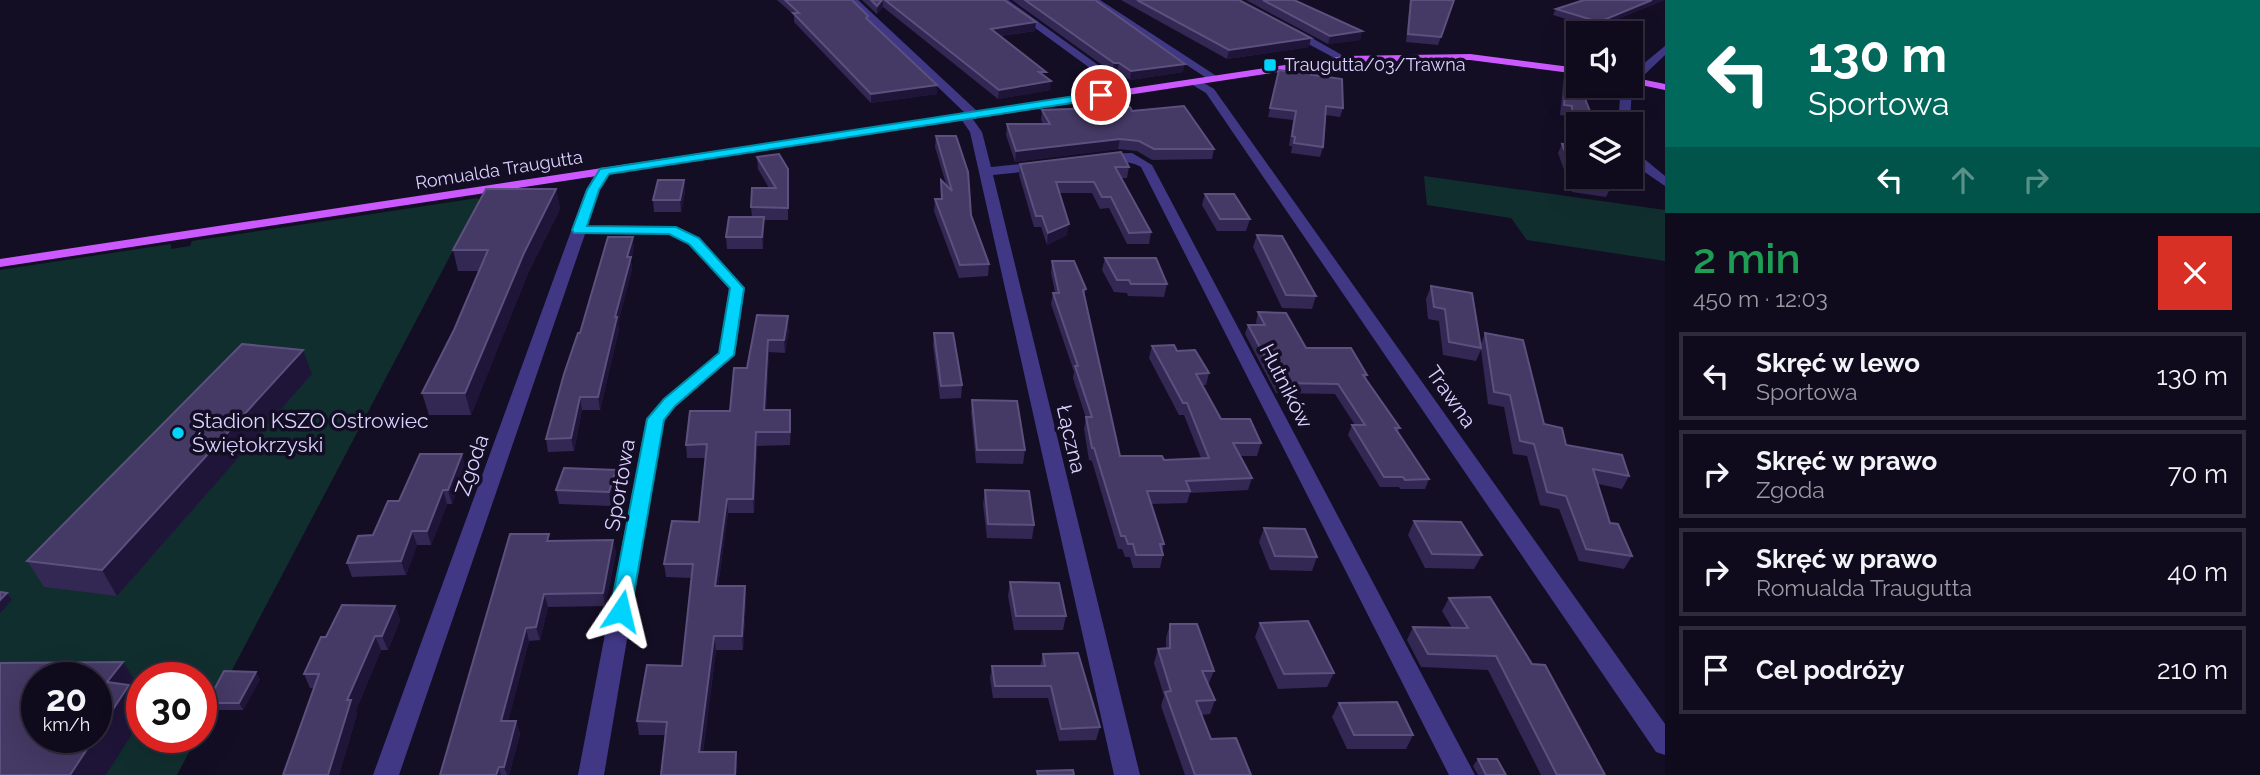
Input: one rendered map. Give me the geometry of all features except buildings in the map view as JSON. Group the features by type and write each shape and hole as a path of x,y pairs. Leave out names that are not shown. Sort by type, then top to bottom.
{"main road":[{"name":"Romualda Traugutta","path":"0,262 1344,59 1470,57 1566,69"},
{"path":"1643,82 1665,87"}],"street":[{"name":"Łączna","path":"852,0 969,116 976,132 1127,775"},
{"path":"1002,0 1128,91"},
{"path":"1093,0 1215,79"},
{"path":"1283,26 1344,59"},
{"path":"1643,70 1665,49"},
{"name":"Trawna","path":"1195,82 1210,91 1665,744"},
{"name":"Hutników","path":"1082,160 1132,157 1146,165 1462,775"},
{"path":"985,172 1055,164"},
{"path":"1643,165 1665,182"},
{"name":"Zgoda","path":"386,775 593,190 604,172"},
{"name":"Sportowa","path":"579,230 671,230 694,241 737,288 727,355 669,402 656,419 591,775"}],"green space":[{"path":"1424,176 1665,210 1665,261 1527,240 1511,218 1427,205"},
{"name":"Stadion KSZO Ostrowiec Świętokrzyski","path":"478,198 479,201 217,699 217,662 126,662 126,753 189,753 177,775 0,775 0,270 171,244 171,249 190,246 192,241"}],"place":[{"name":"Traugutta/03/Trawna","path":"1270,65"},
{"name":"Stadion KSZO Ostrowiec Świętokrzyski","path":"178,433"}],"route":[{"path":"621,611 656,419 669,402 727,355 737,288 694,241 671,230 579,230 593,190 604,172 1101,95"}]}
